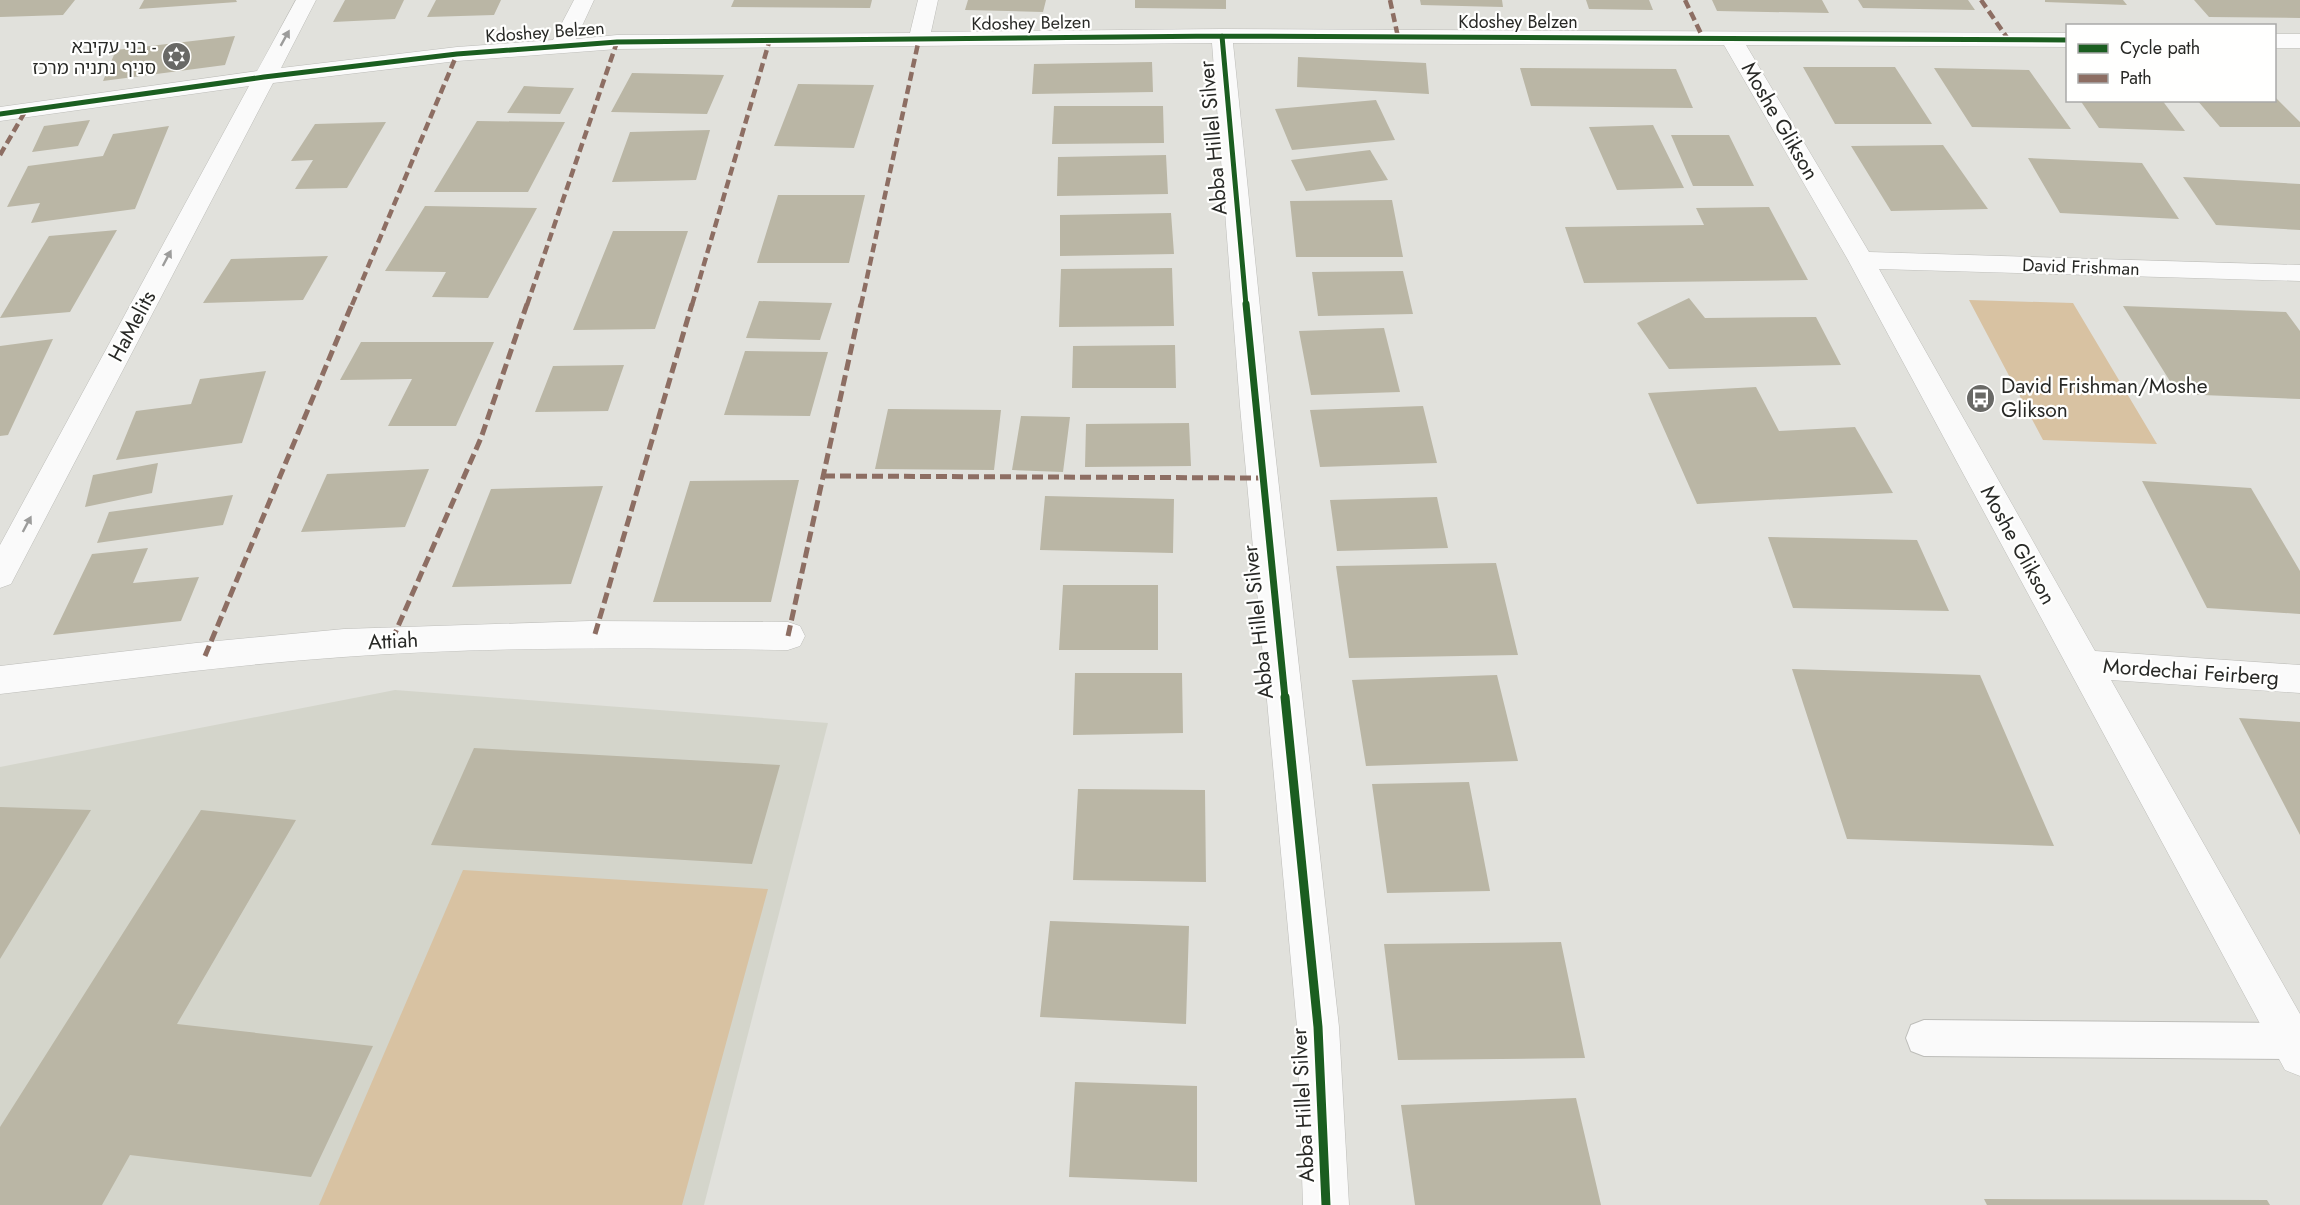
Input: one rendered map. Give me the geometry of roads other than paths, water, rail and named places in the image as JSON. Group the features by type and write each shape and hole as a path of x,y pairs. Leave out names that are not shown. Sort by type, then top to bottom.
{"street":[{"name":"HaMelits","path":"0,575 306,0"},
{"path":"561,46 584,0"},
{"path":"919,39 928,0"},
{"name":"Kdoshey Belzen","path":"0,114 264,77 457,54 628,42 1222,36 2066,40"},
{"name":"Abba Hillel Silver","path":"1222,36 1258,442 1318,1027 1326,1205"},
{"name":"Moshe Glikson","path":"1731,38 1861,260 2296,1048"},
{"path":"2276,41 2300,41"},
{"name":"David Frishman","path":"1861,260 2300,273"},
{"name":"Attiah","path":"0,680 205,656 392,640 595,634 788,636"},
{"name":"Mordechai Feirberg","path":"2083,664 2300,679"}],"lane":[{"path":"1924,1038 2296,1048"}],"place":[{"name":"בני עקיבא - סניף נתניה מרכז","path":"177,57"},
{"name":"David Frishman/Moshe Glikson","path":"1980,398"}]}
